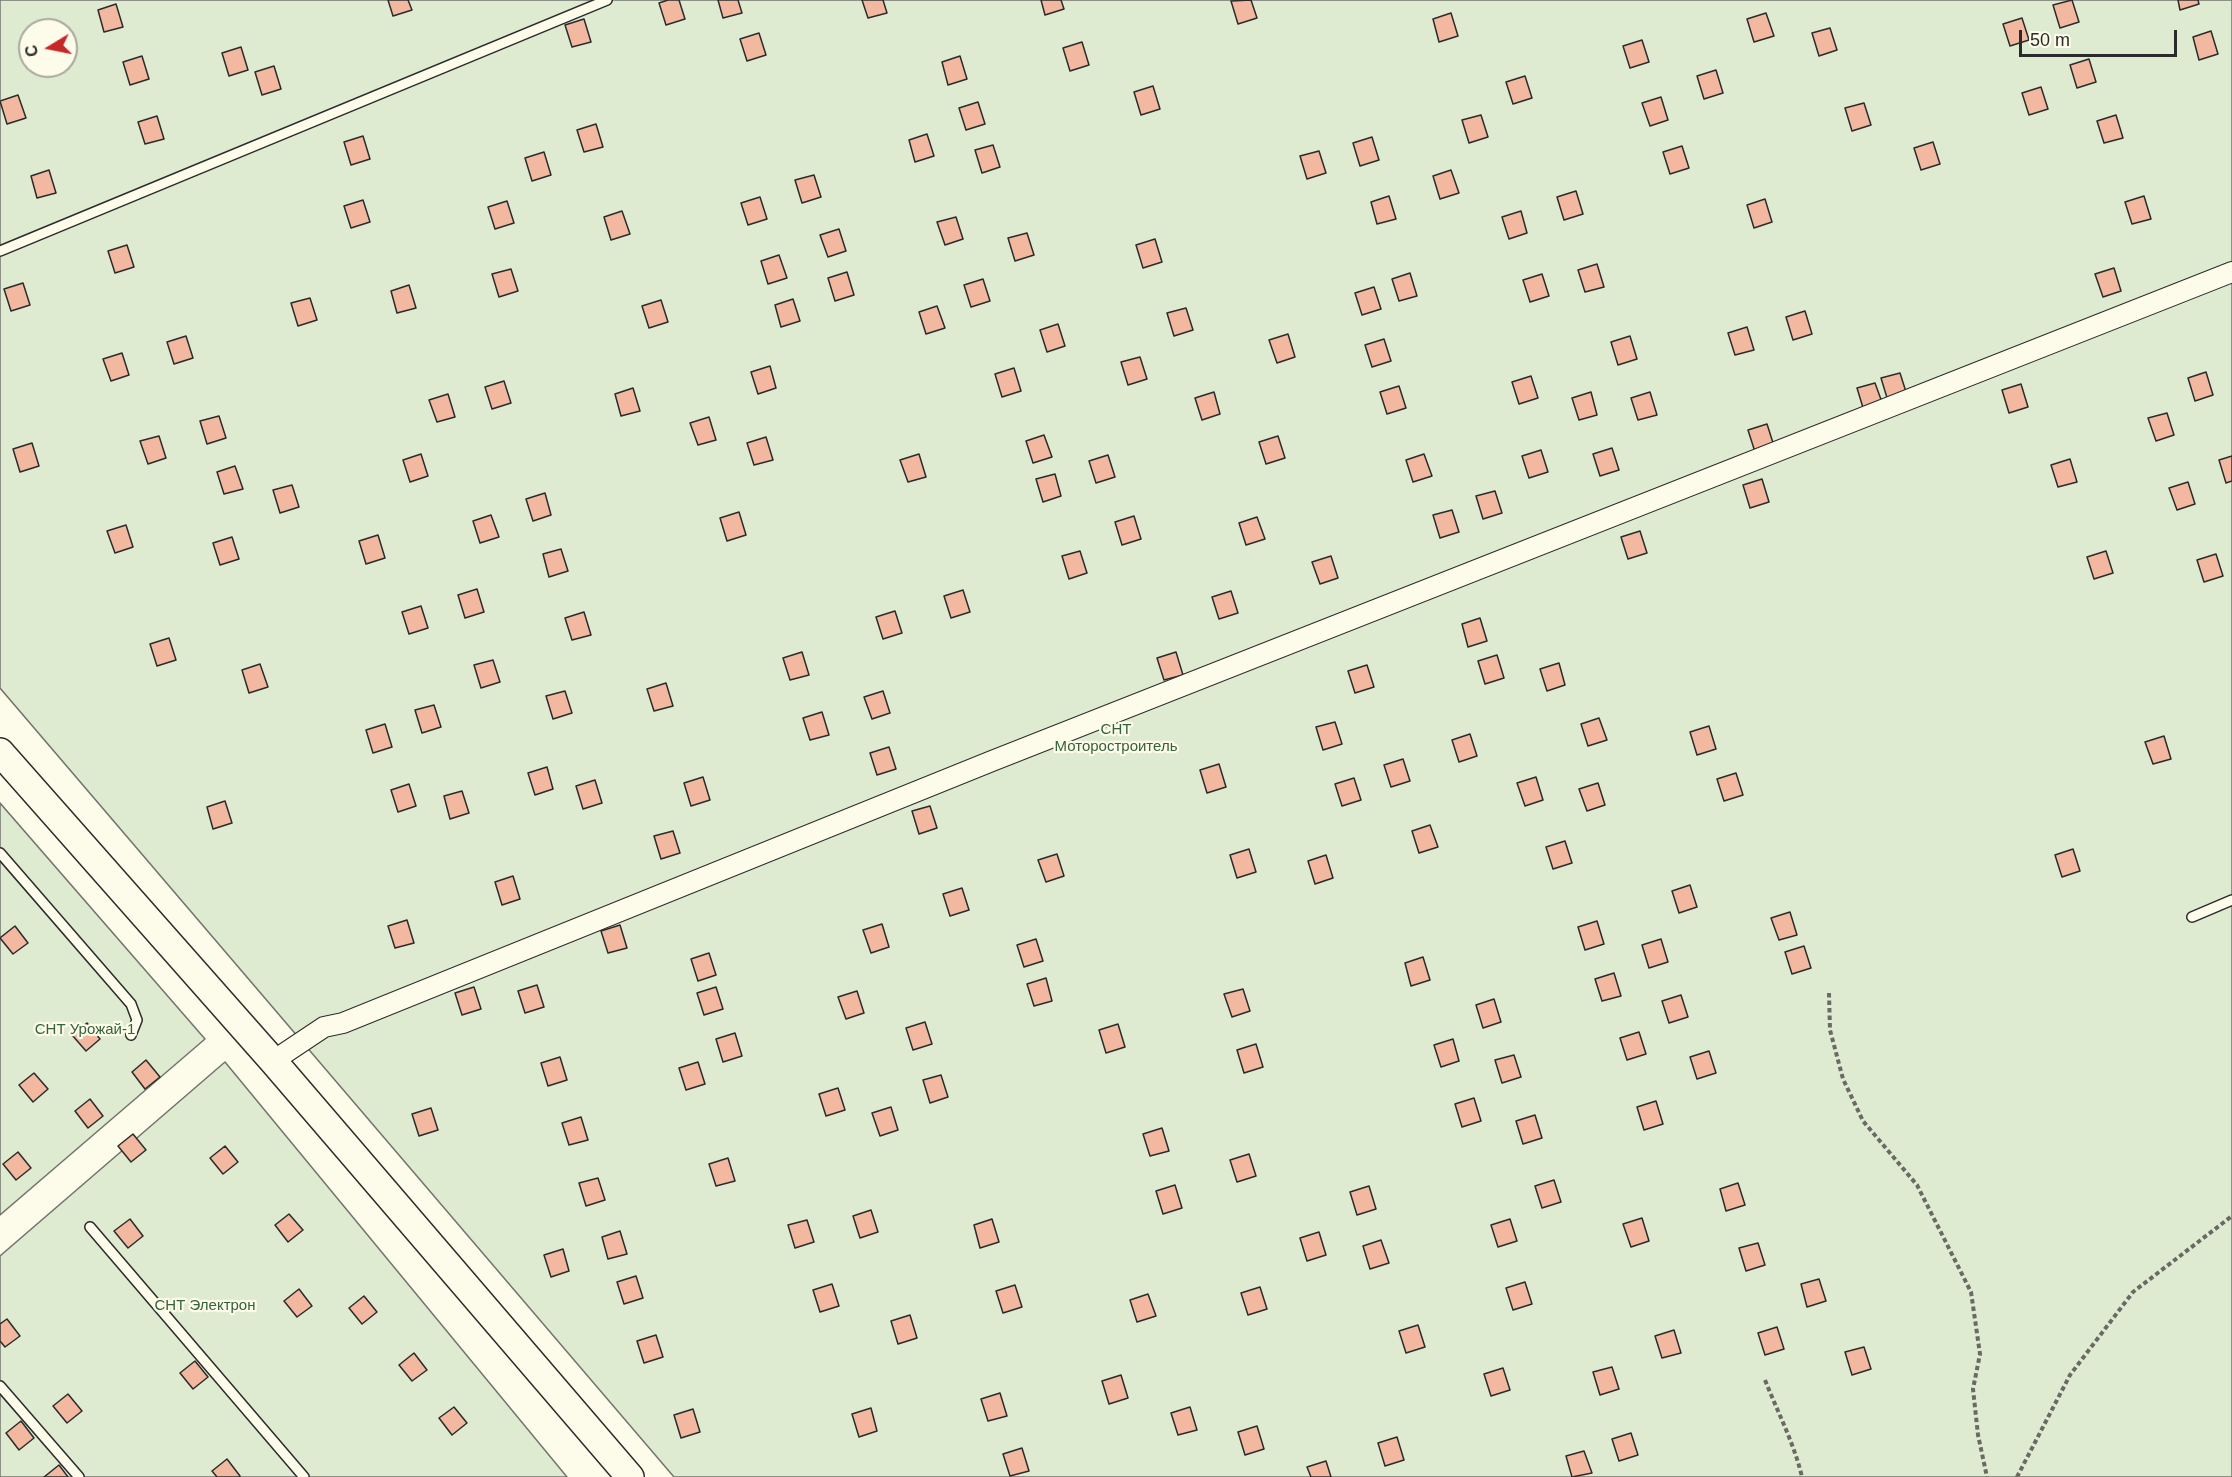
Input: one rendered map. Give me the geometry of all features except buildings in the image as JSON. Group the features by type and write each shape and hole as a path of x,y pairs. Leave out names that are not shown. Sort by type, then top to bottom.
{"street":[{"path":"273,1061 324,1027 343,1023 482,968 992,761 2232,272"},
{"path":"0,752 273,1061 630,1477"}],"lane":[{"path":"0,250 607,0"},
{"path":"0,853 131,1004 137,1020 131,1035"},
{"path":"2192,917 2232,900"},
{"path":"90,1227 304,1477"},
{"path":"0,1386 79,1477"}],"path":[{"path":"1829,993 1830,1030 1843,1079 1863,1121 1917,1185 1971,1292 1980,1354 1973,1389 1978,1436 1987,1477"},
{"path":"2017,1477 2070,1375 2133,1292 2232,1216"},
{"path":"1765,1380 1779,1416 1796,1448 1802,1477"}],"green space":[{"name":"СНТ Моторостроитель","path":"0,0 2232,0 2232,1477 674,1477 0,688"},
{"name":"СНТ Урожай-1","path":"0,803 205,1039 0,1215"},
{"name":"СНТ Электрон","path":"225,1062 567,1477 0,1477 0,1256"}]}
